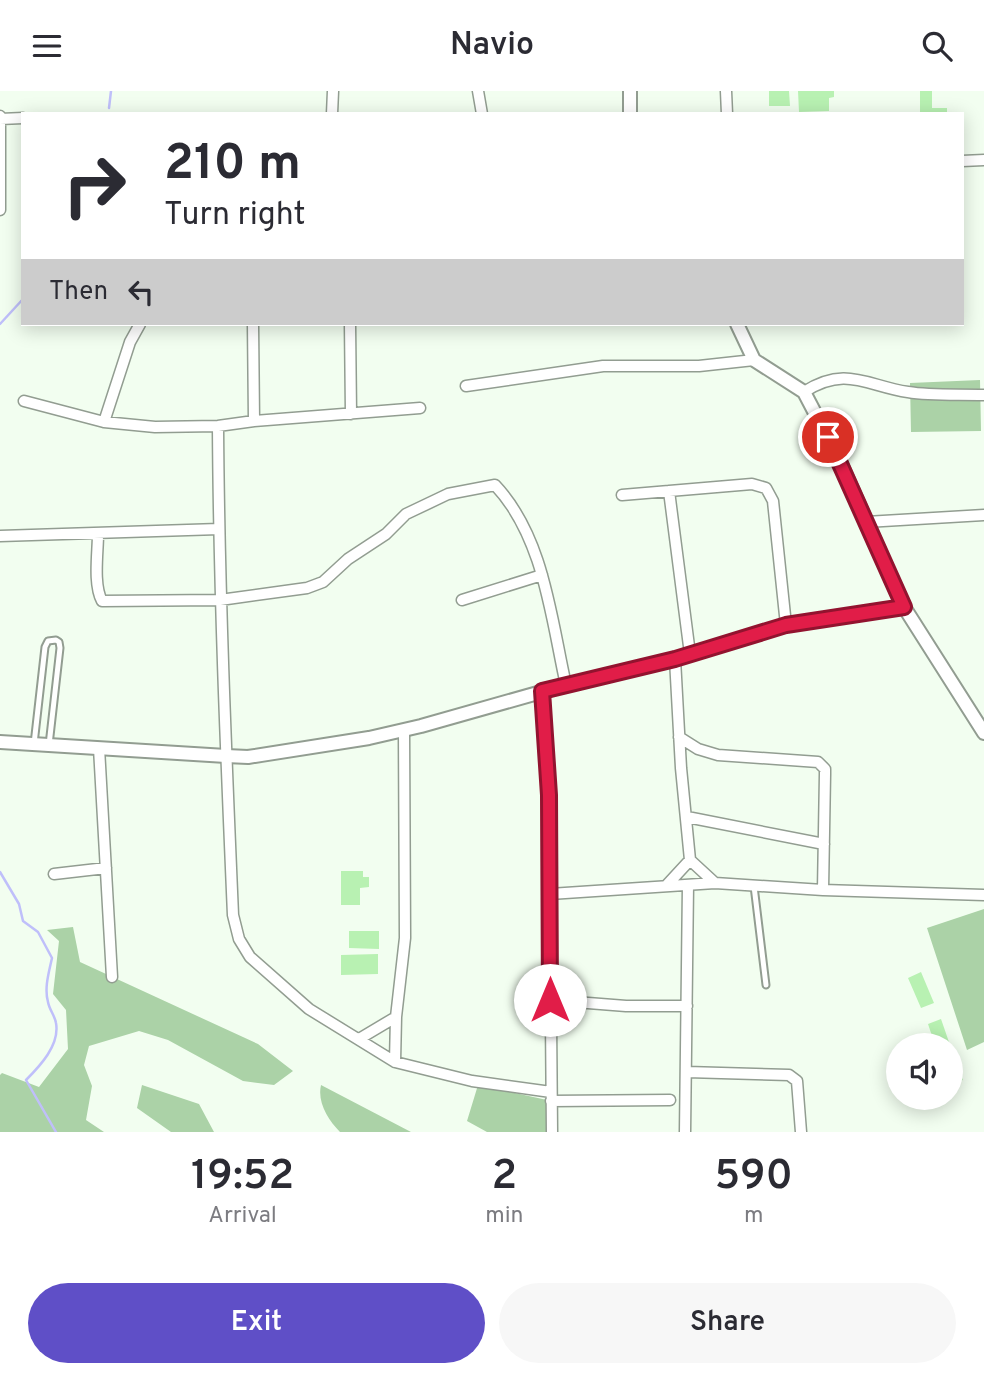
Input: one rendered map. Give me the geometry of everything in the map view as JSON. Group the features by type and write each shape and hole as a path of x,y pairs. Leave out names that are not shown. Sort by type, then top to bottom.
{"street":[{"path":"332,112 333,91"},
{"path":"478,91 482,112"},
{"path":"630,91 630,112"},
{"path":"726,91 727,112"},
{"path":"0,210 0,118 21,118"},
{"path":"964,161 984,160"},
{"path":"104,422 130,342 140,326"},
{"path":"253,326 254,421"},
{"path":"350,326 351,414"},
{"path":"738,326 754,360 804,392 838,457 904,607 984,733"},
{"path":"466,386 603,366 699,366 754,360"},
{"path":"804,392 833,379 859,378 908,392 984,395"},
{"path":"24,401 104,422 155,427 218,426 419,408"},
{"path":"218,426 220,600 233,915 239,939 250,957 309,1009 395,1062 472,1081 551,1096 670,1100"},
{"path":"622,495 752,484 766,488 773,501 786,625"},
{"path":"98,534 98,578 102,601 220,600 307,588 323,582 348,559 386,534 405,514 449,494 491,485 497,487 524,528 542,575 566,685"},
{"path":"669,491 690,654"},
{"path":"866,522 984,515"},
{"path":"0,536 219,529"},
{"path":"462,600 542,575"},
{"path":"0,742 226,757 248,757 310,748 404,730 542,691 675,659 786,625 904,607"},
{"path":"675,659 690,860 715,883"},
{"path":"542,691 549,795 551,1132"},
{"path":"395,1062 396,1017 405,938 404,730"},
{"path":"679,737 698,749 718,755 818,762 822,765 825,773 822,890"},
{"path":"99,748 112,977"},
{"path":"687,817 824,844"},
{"path":"666,886 690,860"},
{"path":"54,874 106,868"},
{"path":"550,894 715,883 822,890 984,895"},
{"path":"685,1132 688,885"},
{"path":"550,1000 626,1006 687,1006"},
{"path":"359,1039 396,1017"},
{"path":"687,1072 794,1077 797,1081 801,1132"}],"lane":[{"path":"34,744 46,644 53,639 59,642 60,648 49,745"},
{"path":"38,708 53,709"},
{"path":"754,886 766,985"}],"green space":[{"path":"980,380 981,431 911,432 910,383"},
{"path":"984,909 984,1042 967,1050 963,1033 927,928"},
{"path":"73,927 80,962 258,1044 293,1071 274,1085 243,1081 168,1040 139,1031 89,1046 84,1065 92,1086 86,1120 104,1132 0,1132 0,1075 2,1073 39,1087 68,1049 66,1010 53,994 59,941 47,930"},
{"path":"142,1085 199,1104 214,1132 171,1132 137,1108"},
{"path":"321,1085 411,1132 340,1132 324,1110"},
{"path":"478,1085 547,1100 546,1132 487,1132 467,1121"}],"building":[{"path":"769,91 789,91 790,106 769,106"},
{"path":"798,91 834,91 834,97 829,98 829,111 799,112"},
{"path":"920,91 932,91 932,108 947,108 947,112 920,112"},
{"path":"341,871 363,871 363,877 369,877 369,887 360,888 360,905 341,905"},
{"path":"349,931 379,931 379,949 349,948"},
{"path":"378,954 378,974 341,975 341,955"},
{"path":"921,972 934,1003 921,1008 908,978"},
{"path":"941,1019 946,1033 931,1033 928,1024"}],"waterway":[{"path":"109,108 111,91"},
{"path":"0,324 21,301"},
{"path":"0,872 19,904 23,921 38,932 52,958 47,991 56,1023 55,1039 43,1062 26,1080 56,1132"}],"route":[{"path":"550,1000 549,795 542,691 675,659 786,625 904,607 828,437"}]}
